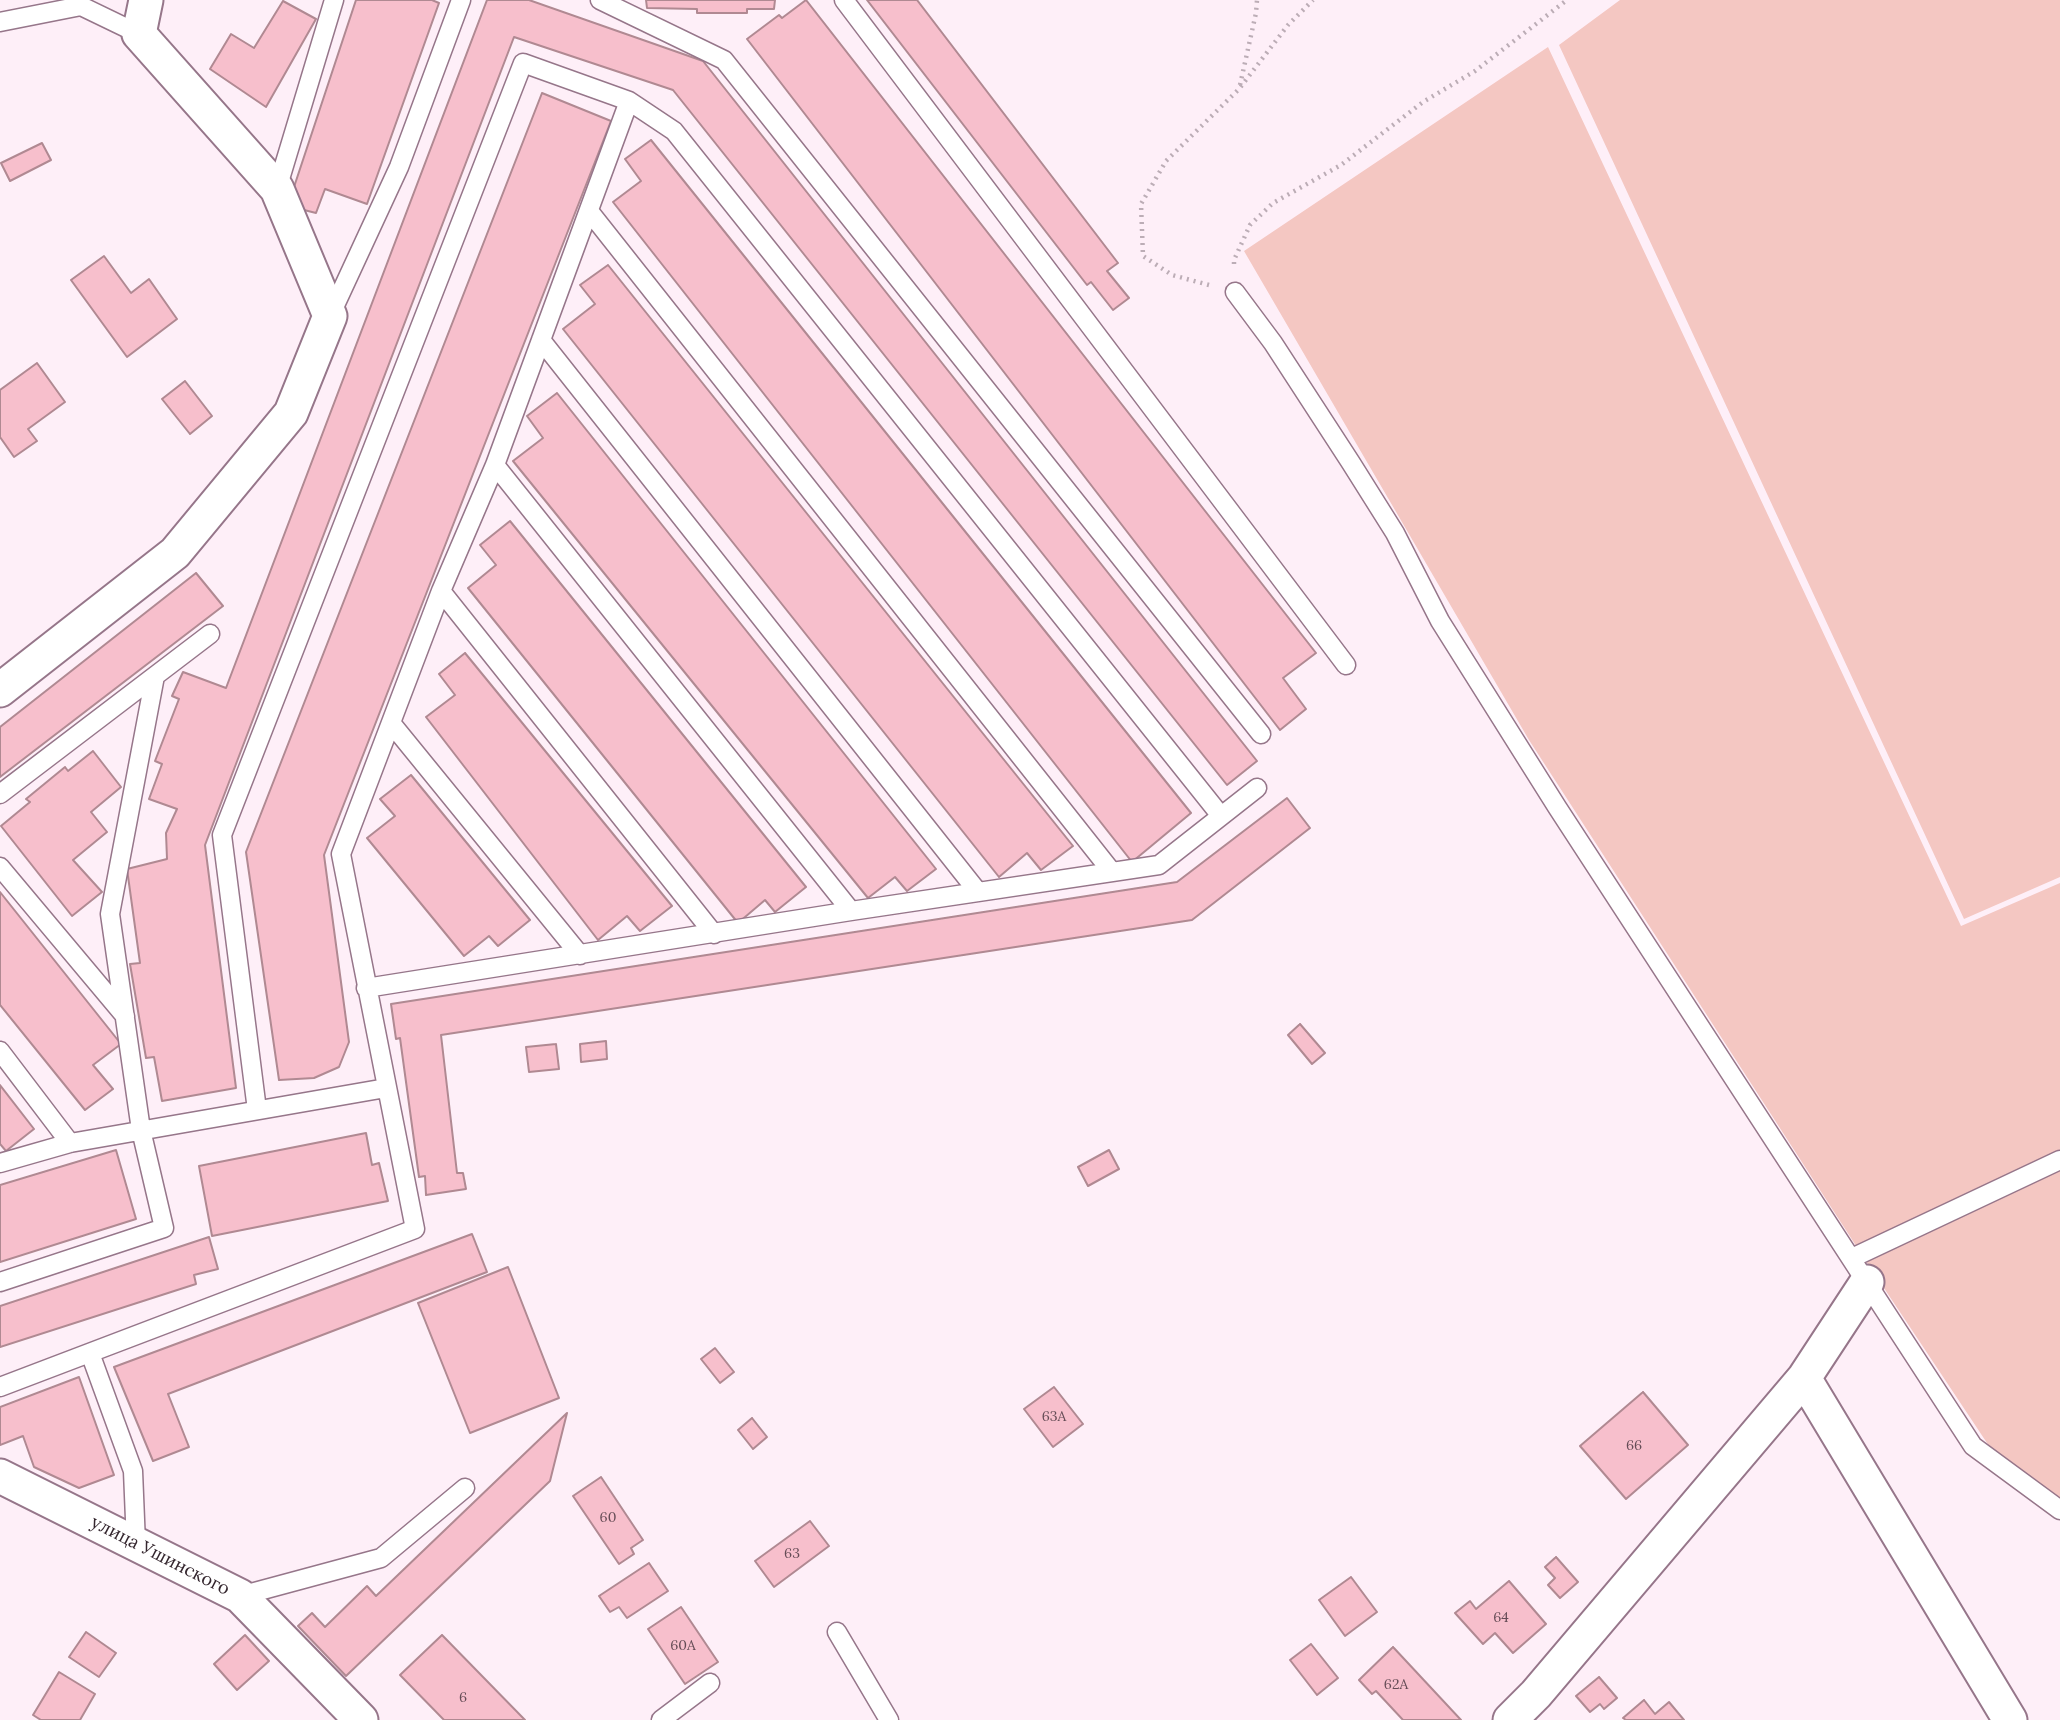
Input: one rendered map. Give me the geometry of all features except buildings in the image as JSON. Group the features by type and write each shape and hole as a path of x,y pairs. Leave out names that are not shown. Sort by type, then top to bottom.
{"street":[{"path":"0,690 175,553 291,412 330,316 277,189 139,34 146,0"},
{"path":"1510,1720 1536,1694 1804,1378 1860,1270"},
{"path":"1804,1378 2010,1720"},
{"name":"улица Ушинского","path":"0,1476 240,1596 361,1720"}],"lane":[{"path":"277,189 334,0"},
{"path":"330,316 399,167 461,0"},
{"path":"600,0 724,60 1261,734"},
{"path":"844,0 1346,665"},
{"path":"0,22 81,6 139,34"},
{"path":"257,1110 222,835 523,63 629,101 674,131 1221,816"},
{"path":"0,1387 415,1229 341,854 441,592 495,466 629,101"},
{"path":"589,211 1112,872"},
{"path":"1235,292 1273,343 1351,463 1395,533 1440,621 1973,1446 2060,1510"},
{"path":"541,340 978,892"},
{"path":"495,466 851,911"},
{"path":"441,592 714,934"},
{"path":"0,794 210,634"},
{"path":"0,1282 164,1228 141,1130 110,915 155,676"},
{"path":"391,723 580,955"},
{"path":"366,988 1159,865 1257,788"},
{"path":"0,867 125,1016"},
{"path":"0,1051 70,1143"},
{"path":"0,1163 70,1143 386,1088"},
{"path":"1860,1270 2060,1160"},
{"path":"90,1353 133,1471 136,1544"},
{"path":"240,1596 382,1558 465,1488"},
{"path":"837,1632 889,1720"},
{"path":"662,1720 709,1684"}],"path":[{"path":"1238,89 1257,0"},
{"path":"1313,0 1288,25 1238,89 1166,161 1141,204 1143,256 1172,275 1235,292 1234,260 1250,225 1273,204 1341,166 1423,102 1475,71 1567,0"}],"shaded area":[{"path":"1620,0 2060,0 2060,877 1964,919 1559,45"},
{"path":"1548,47 1961,926 2060,883 2060,1499 1989,1446 1862,1255 1529,740 1244,251"}]}
